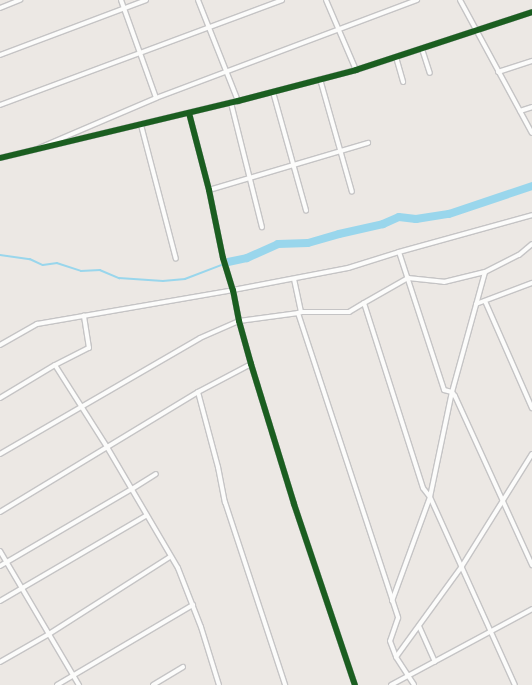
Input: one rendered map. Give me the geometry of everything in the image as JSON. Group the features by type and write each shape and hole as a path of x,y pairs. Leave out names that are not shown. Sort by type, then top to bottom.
{"street":[{"path":"0,8 20,0"},
{"path":"121,0 156,98"},
{"path":"0,54 146,0"},
{"path":"198,0 238,101"},
{"path":"0,105 282,0"},
{"path":"326,0 356,70"},
{"path":"29,152 156,98 417,0"},
{"path":"460,0 532,133"},
{"path":"0,158 231,103 356,70 532,12"},
{"path":"422,49 430,73"},
{"path":"396,57 403,82"},
{"path":"498,72 532,61"},
{"path":"320,79 352,192"},
{"path":"273,92 306,210"},
{"path":"231,103 262,227"},
{"path":"520,111 532,107"},
{"path":"189,113 209,190 223,258 233,290 239,321 251,364 294,504 355,685"},
{"path":"141,125 176,259"},
{"path":"209,190 368,143"},
{"path":"0,345 37,324 233,290 348,268 399,252 532,215"},
{"path":"0,454 200,338 239,321 299,313 349,312 408,278 444,282 485,272 519,255 532,244"},
{"path":"399,252 444,390 452,392"},
{"path":"392,601 430,497 452,392 485,272"},
{"path":"294,279 299,313 398,618 390,641 396,657 414,685"},
{"path":"476,304 532,282"},
{"path":"485,301 532,408"},
{"path":"364,303 423,488 430,497 515,685"},
{"path":"0,398 55,365 89,348 84,315"},
{"path":"0,512 198,392 251,364"},
{"path":"55,365 107,447 148,515 170,557 178,568 193,605 219,685"},
{"path":"198,392 218,467 225,502 285,685"},
{"path":"452,392 503,498 532,565"},
{"path":"396,657 462,566 503,498 532,454"},
{"path":"0,566 156,474"},
{"path":"0,601 148,515"},
{"path":"0,551 79,685"},
{"path":"0,662 49,634 170,557"},
{"path":"57,685 193,605"},
{"path":"391,685 532,610"},
{"path":"419,626 435,662"},
{"path":"153,685 183,666"}],"waterway":[{"path":"228,262 247,258 278,244 308,243 383,224 399,217 416,219 449,214 532,186"},
{"path":"0,255 30,259 43,265 57,263 81,271 100,270 119,278 163,281 185,279 221,265"}],"cycle path":[{"path":"0,158 238,101 356,70 532,12"},
{"path":"189,113 209,190 223,258 233,290 239,321 251,364 294,504 355,685"}]}
